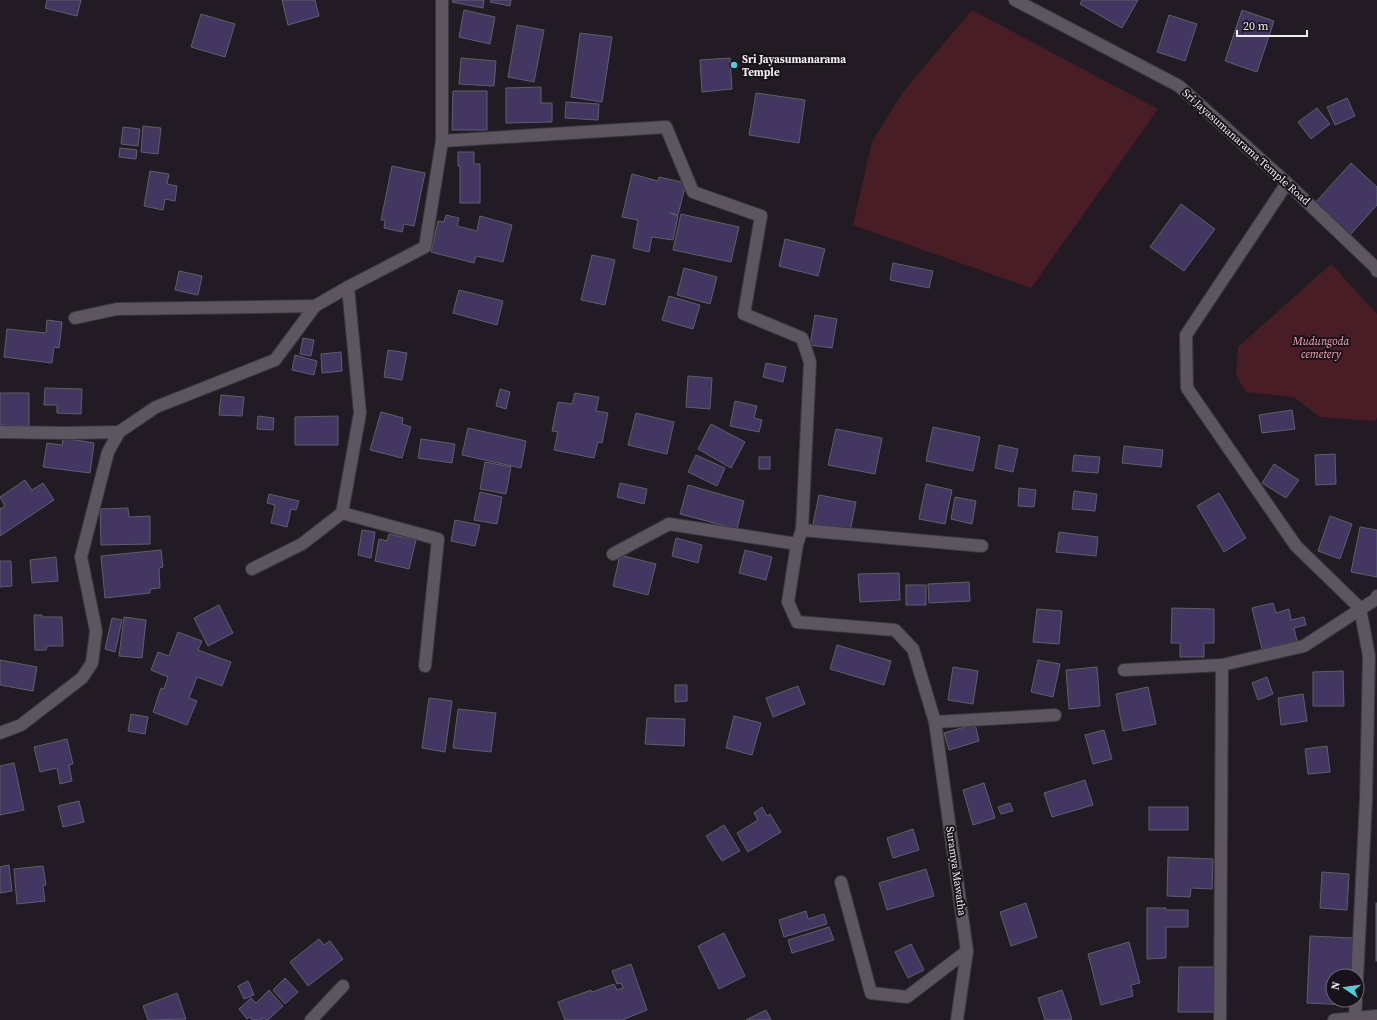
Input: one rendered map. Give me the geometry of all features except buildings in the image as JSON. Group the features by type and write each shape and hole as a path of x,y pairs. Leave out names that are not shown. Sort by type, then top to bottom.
{"street":[{"path":"0,733 21,725 82,678 92,663 96,631 81,557 108,452 119,432 156,407 275,360 315,306 425,247 442,141 442,0"},
{"name":"Sri Jayasumanarama Temple Road","path":"1015,0 1179,86 1287,183 1377,269"},
{"path":"442,141 666,127 693,192 761,216 744,314 802,338 810,362 802,530 797,544 669,524 613,554"},
{"path":"1287,183 1186,335 1187,388 1296,546 1360,608 1369,656 1366,799 1358,968"},
{"path":"252,569 302,544 342,513 360,413 348,287"},
{"path":"75,318 117,310 315,306"},
{"path":"0,432 119,432"},
{"path":"342,513 438,539 425,666"},
{"path":"802,530 982,546"},
{"name":"Suramya Mawatha","path":"797,544 788,602 797,622 895,630 913,649 935,722 967,951 957,1020"},
{"path":"1124,670 1222,665 1304,646 1360,608 1376,599 1377,596"},
{"path":"1220,1020 1222,665"},
{"path":"935,722 1054,716"},
{"path":"841,882 871,993 907,997 967,951"},
{"path":"311,1020 343,986"},
{"path":"1355,1018 1356,1008"},
{"path":"1334,1020 1377,1016"}],"green space":[{"path":"972,10 1158,109 1031,288 853,225 872,142 903,92"},
{"name":"Mudungoda cemetery","path":"1331,264 1377,314 1377,418 1374,421 1320,417 1294,397 1246,392 1236,375 1238,347"}],"place":[{"name":"Sri Jayasumanarama Temple","path":"734,65"}]}
